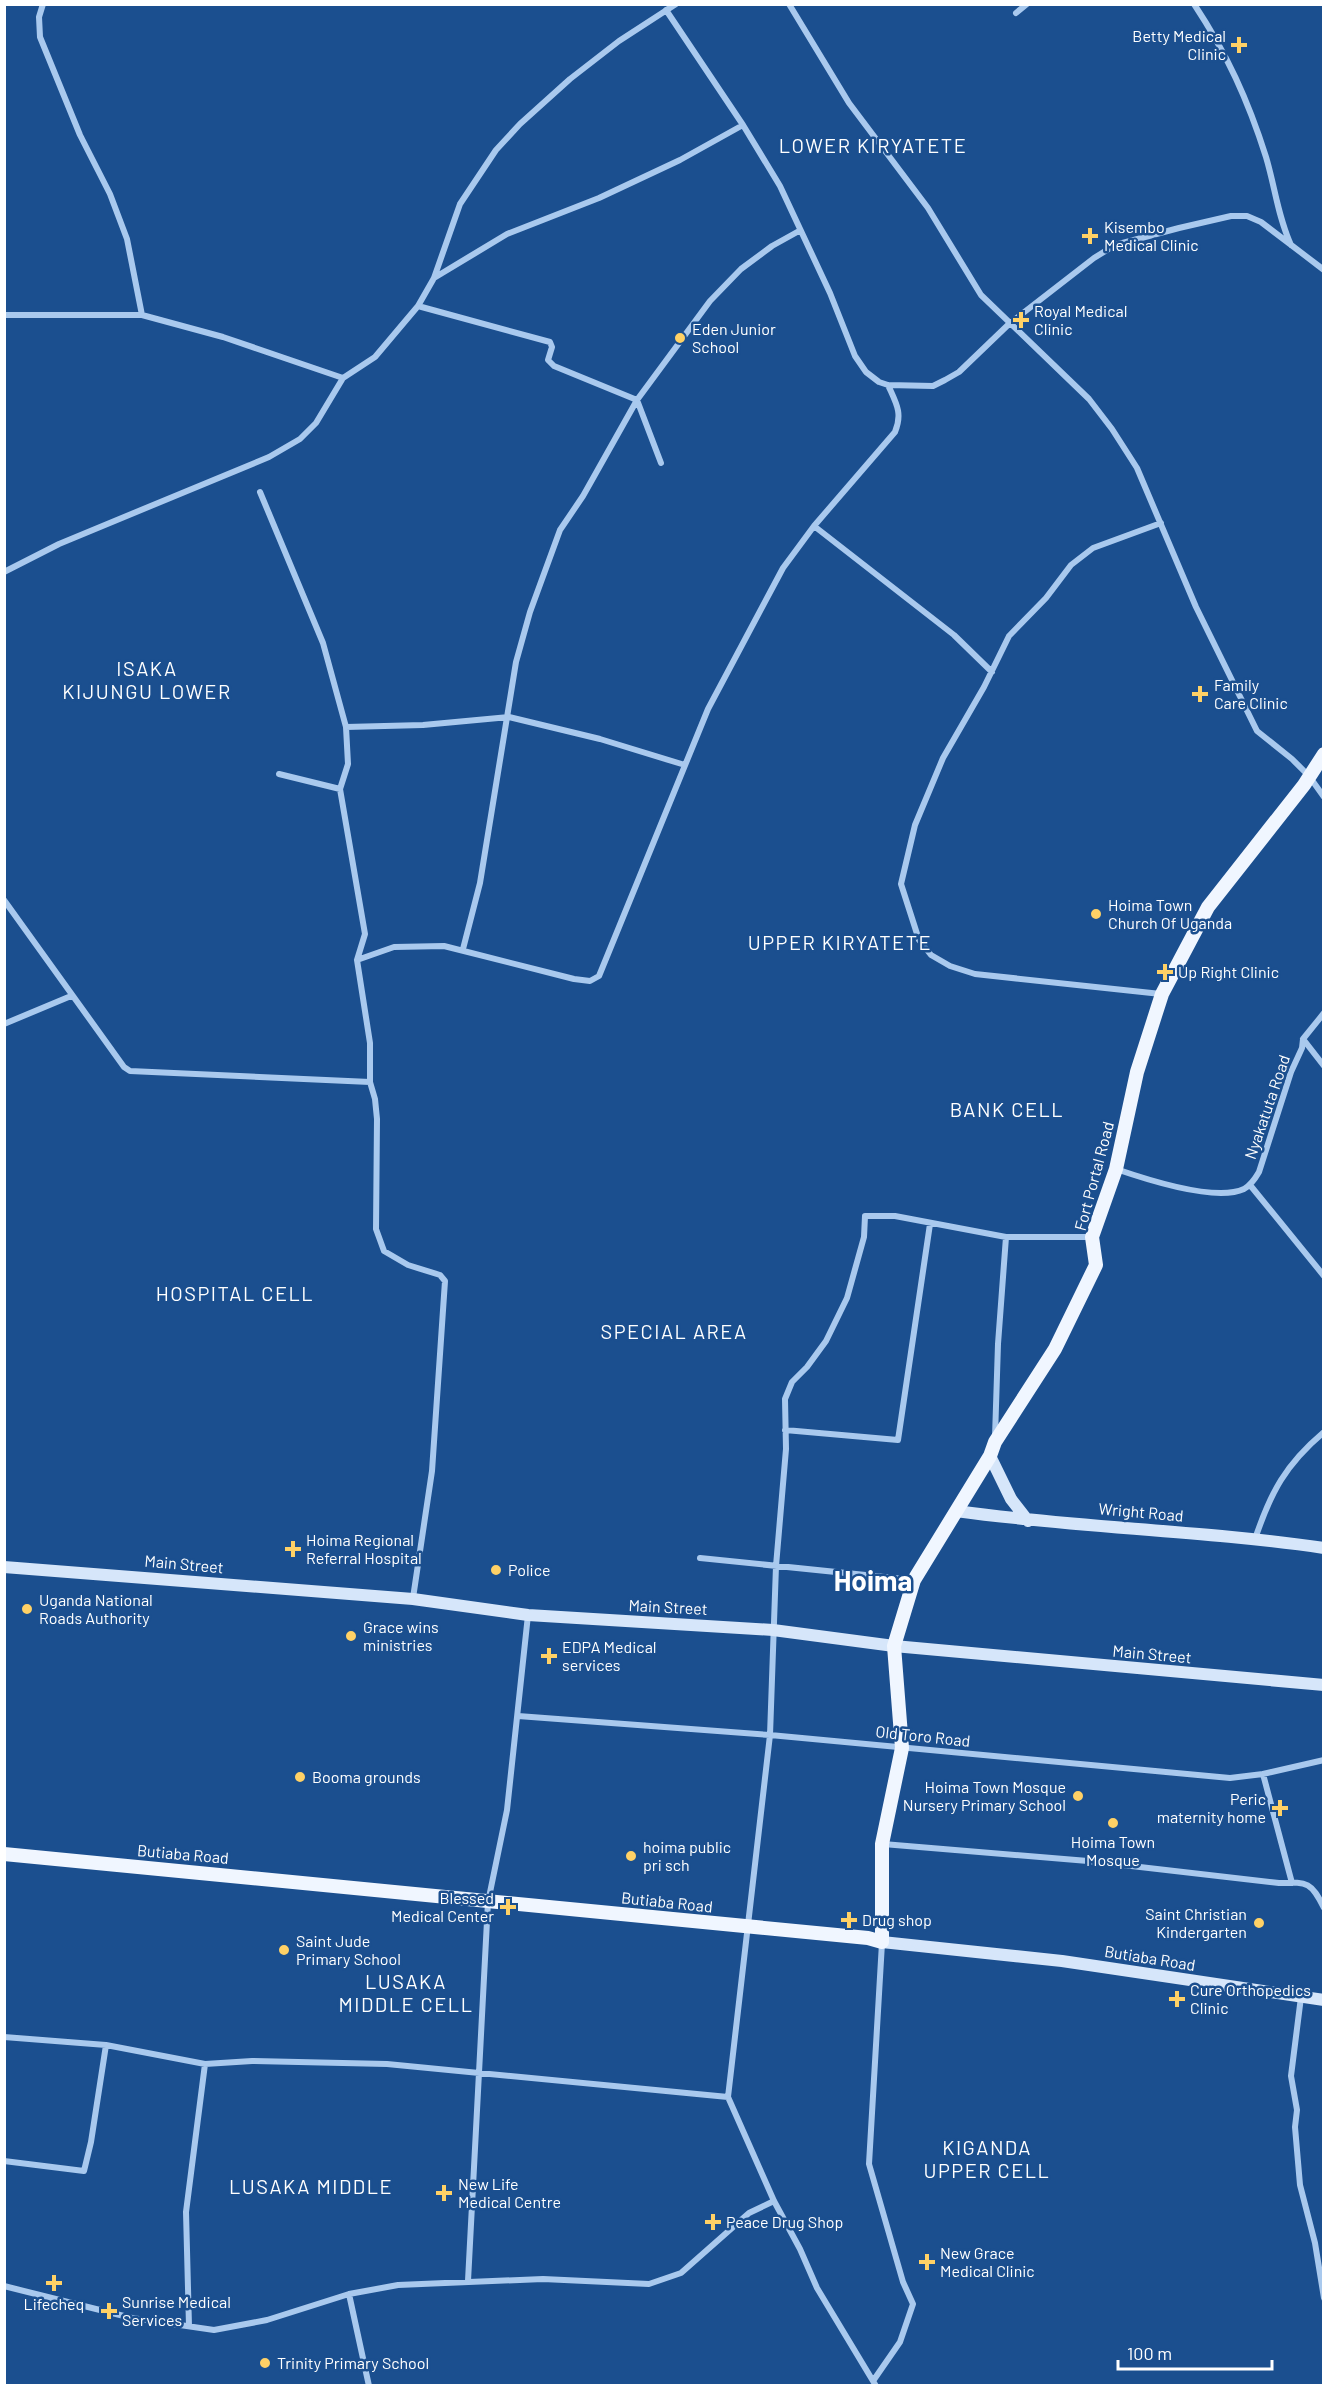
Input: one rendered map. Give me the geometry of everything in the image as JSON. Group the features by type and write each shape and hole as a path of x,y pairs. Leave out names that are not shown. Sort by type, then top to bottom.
{"main road":[{"name":"Fort Portal Road","path":"894,1646 914,1580 990,1456 994,1442 1054,1349 1077,1309 1096,1265 1092,1237 1116,1169 1137,1072 1162,994 1208,907 1310,776 1323,753"},
{"path":"882,1942 882,1844 902,1748 894,1646"},
{"name":"Butiaba Road","path":"4,1854 868,1938 882,1942"}],"street":[{"path":"43,4 39,17 40,37 127,239 142,315"},
{"path":"4,572 59,544 269,457 300,439 316,423 344,378 375,357 418,306 434,278 460,204 496,150 520,123 570,79 676,4"},
{"path":"789,4 849,103 928,208 981,295 1089,399 1112,429 1137,468 1196,606 1257,731 1310,776 1323,797"},
{"path":"1016,13 1027,4"},
{"path":"1194,4 1238,77 1266,160 1281,223 1292,248"},
{"path":"357,960 394,947 444,946 574,979 590,981 599,976 708,709 783,568 814,526 895,432 900,422 900,410 888,386 866,372 855,356 830,293 799,231 780,186 743,125 666,10"},
{"path":"434,278 507,234 599,198 680,160 743,125"},
{"path":"888,386 933,386 959,372 1009,324 1055,286 1115,245 1231,216 1246,216 1261,222 1323,270"},
{"path":"463,949 480,883 509,717 516,662 534,600 560,530 583,496 637,400 710,301 741,268 772,246 799,231"},
{"path":"418,306 550,342 552,347 548,360 554,366 637,400 661,463"},
{"path":"4,315 142,315 222,337 344,378"},
{"path":"260,492 323,643 346,728 348,764 339,789 365,934 357,960 370,1043 370,1082 377,1119 376,1229 384,1251 408,1265 440,1275 446,1281 432,1471 413,1599"},
{"path":"1161,523 1094,548 1071,565 1046,598 1009,636 992,672 943,758 915,825 901,884 919,940 931,955 950,966 975,974 1162,994"},
{"path":"814,526 946,628 992,672"},
{"path":"346,728 423,725 509,717 600,739 685,765"},
{"path":"279,774 339,789"},
{"path":"4,900 71,996 124,1067 130,1071 370,1082"},
{"path":"4,1024 71,996"},
{"name":"Nyakatuta Road","path":"1250,1185 1259,1172 1291,1072 1302,1048 1303,1039 1323,1013"},
{"path":"1303,1039 1323,1066"},
{"path":"1116,1169 1202,1191 1232,1191 1250,1185 1323,1276"},
{"path":"882,1942 869,2164 903,2282 913,2304 900,2342 875,2383 817,2288 800,2249 774,2201 728,2097 770,1735 776,1566 786,1449 785,1399 792,1382 807,1367 826,1341 847,1298 864,1237 865,1216 895,1216 1006,1237 1092,1237"},
{"path":"785,1430 898,1440 930,1224"},
{"path":"994,1442 1006,1237"},
{"path":"1255,1539 1269,1498 1288,1466 1323,1432"},
{"path":"990,1456 996,1473 1028,1521"},
{"name":"Wright Road","path":"956,1511 1028,1521 1255,1539 1323,1548"},
{"path":"700,1558 914,1580"},
{"name":"Main Street","path":"7,1567 413,1599 528,1615 773,1630 894,1646 1323,1684"},
{"path":"468,2281 488,1902 507,1810 528,1615"},
{"name":"Old Toro Road","path":"518,1716 770,1735 1209,1777 1230,1778 1263,1774 1323,1760"},
{"path":"1263,1774 1292,1882"},
{"path":"882,1844 1088,1861 1303,1883 1313,1887 1323,1908"},
{"name":"Butiaba Road","path":"882,1942 1062,1961 1323,2000"},
{"path":"1301,1997 1299,2030 1291,2076 1297,2110 1295,2127 1299,2144 1300,2185 1315,2243 1323,2298"},
{"path":"4,2037 106,2045 205,2064 252,2061 387,2064 728,2097"},
{"path":"4,2161 84,2171 91,2142 106,2045"},
{"path":"189,2326 186,2212 205,2064"},
{"path":"4,2286 132,2318 214,2330 242,2326 349,2294 398,2285 543,2279 649,2284 681,2272 749,2213 774,2201"},
{"path":"349,2294 369,2385"}],"place":[{"name":"Betty Medical Clinic","path":"1239,45"},
{"name":"Kisembo Medical Clinic","path":"1090,236"},
{"name":"Royal Medical Clinic","path":"1021,320"},
{"name":"Eden Junior School","path":"680,338"},
{"name":"Family Care Clinic","path":"1200,694"},
{"name":"Hoima Town Church Of Uganda","path":"1096,914"},
{"name":"Up Right Clinic","path":"1165,972"},
{"name":"Hoima Regional Referral Hospital","path":"293,1549"},
{"name":"Police","path":"496,1570"},
{"name":"Uganda National Roads Authority","path":"27,1609"},
{"name":"Grace wins ministries","path":"351,1636"},
{"name":"EDPA Medical services","path":"549,1656"},
{"name":"Booma grounds","path":"300,1777"},
{"name":"Hoima Town Mosque Nursery Primary School","path":"1078,1796"},
{"name":"Peric maternity home","path":"1280,1808"},
{"name":"Hoima Town Mosque","path":"1113,1823"},
{"name":"hoima public pri sch","path":"631,1856"},
{"name":"Blessed Medical Center","path":"508,1907"},
{"name":"Drug shop","path":"849,1920"},
{"name":"Saint Christian Kindergarten","path":"1259,1923"},
{"name":"Saint Jude Primary School","path":"284,1950"},
{"name":"Cure Orthopedics Clinic","path":"1177,1999"},
{"name":"New Life Medical Centre","path":"444,2193"},
{"name":"Peace Drug Shop","path":"713,2222"},
{"name":"New Grace Medical Clinic","path":"927,2262"},
{"name":"Lifecheq","path":"54,2283"},
{"name":"Sunrise Medical Services","path":"109,2311"},
{"name":"Trinity Primary School","path":"265,2363"}],"district":[{"name":"LOWER KIRYATETE","path":"873,146"},
{"name":"ISAKA KIJUNGU LOWER","path":"147,680"},
{"name":"UPPER KIRYATETE","path":"840,943"},
{"name":"BANK CELL","path":"1007,1110"},
{"name":"HOSPITAL CELL","path":"235,1294"},
{"name":"SPECIAL AREA","path":"674,1332"},
{"name":"Hoima","path":"873,1581"},
{"name":"LUSAKA MIDDLE CELL","path":"406,1994"},
{"name":"KIGANDA UPPER CELL","path":"987,2160"},
{"name":"LUSAKA MIDDLE","path":"311,2187"}]}
